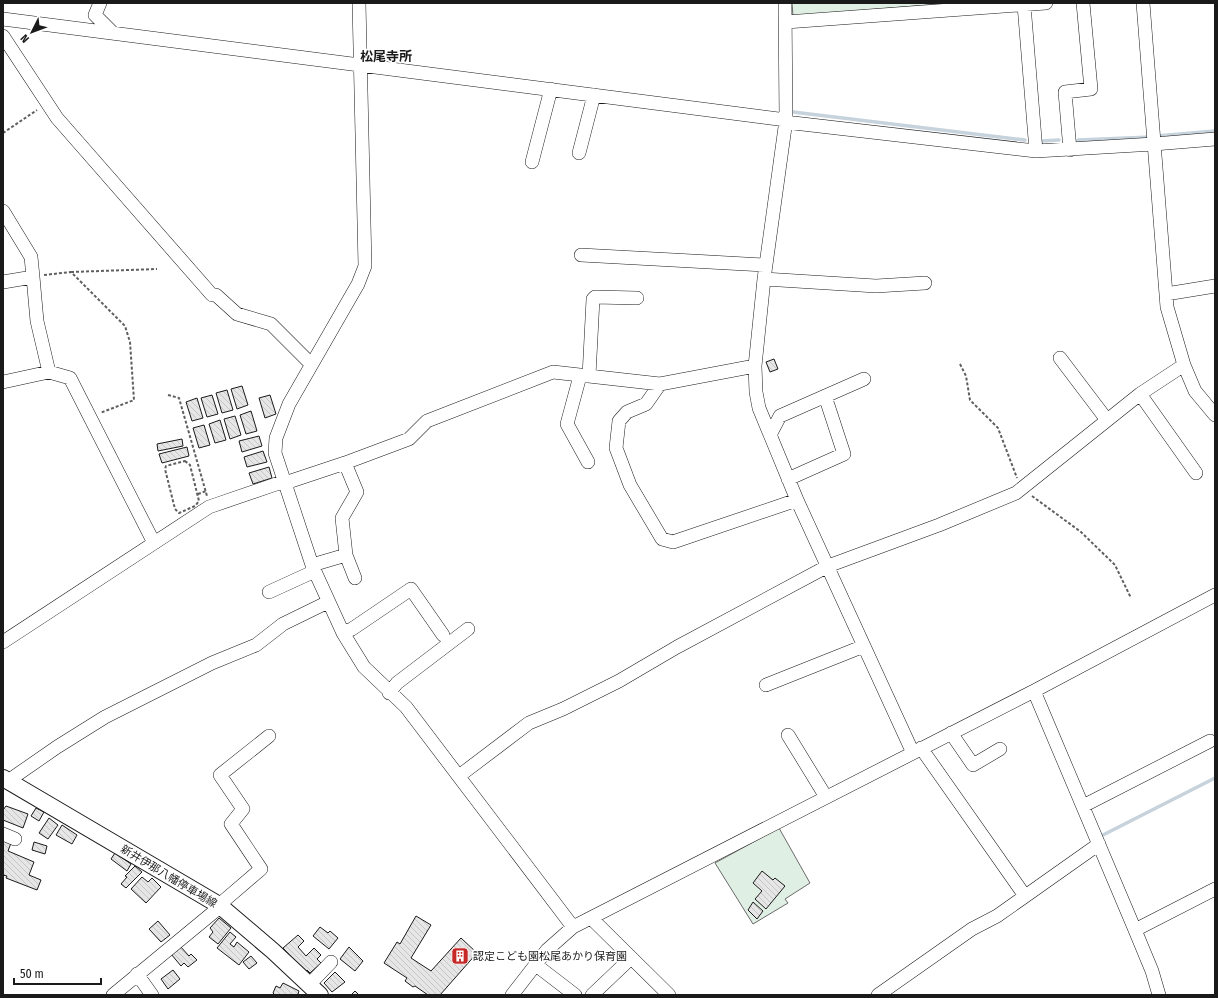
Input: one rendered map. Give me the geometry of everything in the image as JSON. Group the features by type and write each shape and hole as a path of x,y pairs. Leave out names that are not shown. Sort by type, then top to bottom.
{"main road":[{"name":"新井伊那八幡停車場線","path":"7,784 220,906 273,951 314,990"}],"street":[{"path":"100,3 95,15 113,33"},
{"path":"359,3 359,64 365,266 358,284 288,404 276,438 275,453 313,568 343,632 364,667 390,692 400,699 573,927"},
{"path":"785,3 786,121 764,280 756,366 756,392 759,408 788,480 864,646 917,750 1025,896"},
{"path":"786,22 1046,3"},
{"path":"1070,150 1065,92 1091,89 1083,3"},
{"path":"1143,3 1167,307 1184,365 1195,391 1215,416"},
{"path":"1024,5 1036,151"},
{"path":"3,19 551,89 786,121 1036,151 1070,150 1154,139 1215,139"},
{"path":"3,36 46,103 212,295 216,295 240,316 270,324 311,364"},
{"path":"532,162 551,89"},
{"path":"579,153 594,95"},
{"path":"3,210 31,257 37,321 49,372"},
{"path":"581,255 766,265"},
{"path":"3,282 32,277"},
{"path":"764,280 876,286 925,283"},
{"path":"1166,294 1215,286"},
{"path":"588,462 568,424 585,376 592,299 594,297 637,298"},
{"path":"1060,358 1107,420"},
{"path":"459,776 529,724 619,681 677,647 828,566 939,525 1016,493 1140,394 1184,365"},
{"path":"3,642 209,507 345,463 409,439 427,421 552,372 660,384 756,366"},
{"path":"3,382 49,372 70,378 154,542"},
{"path":"770,435 780,416 864,379"},
{"path":"660,384 646,404 627,412 619,421 616,448 630,485 662,539 673,542 797,500"},
{"path":"1140,394 1196,473"},
{"path":"788,480 844,454 825,396"},
{"path":"345,463 357,492 342,518 346,555 355,578"},
{"path":"269,592 313,568 346,555"},
{"path":"343,632 352,629 411,589 443,635"},
{"path":"512,995 547,950 573,927 1034,691 1215,595"},
{"path":"7,784 56,747 105,717 212,663 256,645 282,624 328,602"},
{"path":"390,692 397,683 468,629"},
{"path":"766,685 864,646"},
{"path":"1034,691 1152,971 1158,995"},
{"path":"951,733 973,765 1000,749"},
{"path":"788,735 826,797"},
{"path":"113,995 220,906 261,869 231,824 243,809 220,775 269,736"},
{"path":"1083,806 1210,741"},
{"path":"878,995 972,930 997,916 1099,844"},
{"path":"1135,930 1215,889"},
{"path":"591,918 669,995"},
{"path":"592,995 631,958"},
{"path":"314,990 331,962"},
{"path":"536,965 575,995"},
{"path":"137,974 152,995"}],"path":[{"path":"3,133 46,103"},
{"path":"32,277 71,272 157,269"},
{"path":"71,272 125,326 130,342 134,400 90,417"},
{"path":"960,364 966,376 970,400 998,428 1021,488 1081,532 1115,565 1131,598"},
{"path":"168,395 179,398 206,491 209,507"},
{"path":"185,461 189,463 198,494 199,501 197,503 182,512 177,512 165,471 166,466 185,461"},
{"path":"198,494 206,491"}],"green space":[{"path":"792,3 953,3 793,16"},
{"path":"779,828 810,883 785,899 788,903 753,924 715,863"}],"building":[{"path":"774,359 778,369 770,372 766,362"},
{"path":"242,386 248,405 237,409 231,389"},
{"path":"227,390 233,410 222,413 216,393"},
{"path":"212,395 218,414 207,417 201,398"},
{"path":"270,395 276,414 265,418 259,398"},
{"path":"197,398 203,418 192,421 186,402"},
{"path":"251,411 257,431 246,434 240,415"},
{"path":"235,416 241,435 230,439 224,419"},
{"path":"220,420 226,440 215,443 209,424"},
{"path":"204,425 210,445 199,448 193,428"},
{"path":"259,436 262,446 242,452 239,441"},
{"path":"182,439 183,446 158,451 157,444"},
{"path":"187,447 189,456 162,463 159,454"},
{"path":"263,451 267,462 247,467 244,457"},
{"path":"269,467 272,478 253,484 249,473"},
{"path":"6,806 28,814 23,828 3,820 3,810"},
{"path":"36,808 44,812 39,821 31,816"},
{"path":"49,818 58,825 48,839 39,833"},
{"path":"62,825 77,835 72,844 56,835"},
{"path":"3,840 11,843 8,851 34,862 29,875 41,880 37,890 6,878 7,876 3,875"},
{"path":"34,842 47,846 45,854 32,850"},
{"path":"115,853 131,864 127,871 111,859"},
{"path":"135,866 142,872 126,888 121,884 127,877 125,876"},
{"path":"762,871 773,880 775,878 785,886 766,909 755,899 762,891 753,883"},
{"path":"142,877 148,882 152,878 161,887 146,903 131,889"},
{"path":"753,902 763,911 757,919 748,910"},
{"name":"認定こども園松尾あかり保育園","path":"416,916 431,925 411,958 431,971 461,938 477,953 440,995 428,995 415,986 413,987 405,981 407,978 384,963 397,942 400,944"},
{"path":"219,918 231,928 218,944 209,937 213,932 210,928"},
{"path":"158,921 170,935 161,942 149,929"},
{"path":"320,927 328,933 330,931 338,938 329,949 313,936"},
{"path":"230,932 236,937 230,944 234,947 237,942 249,952 239,965 217,948"},
{"path":"298,935 304,941 298,947 306,956 314,948 321,955 317,959 321,963 310,973 307,970 305,972 283,948"},
{"path":"180,946 189,956 191,954 197,960 188,967 184,963 181,966 171,954"},
{"path":"349,947 363,961 355,971 340,959"},
{"path":"251,956 257,963 249,969 243,962"},
{"path":"173,970 180,979 168,989 161,979"},
{"path":"335,972 345,982 332,992 324,983"},
{"path":"283,983 299,991 298,994 300,995 275,995 273,993 276,986 280,988"},
{"path":"355,991 359,995 351,995"}],"waterway":[{"path":"793,112 1025,140"},
{"path":"1157,136 1215,131"},
{"path":"1078,140 1151,137"},
{"path":"1041,141 1059,140"},
{"path":"1103,835 1215,778"}],"place":[{"name":"認定こども園松尾あかり保育園","path":"460,956"}],"district":[{"name":"松尾寺所","path":"386,56"}]}
